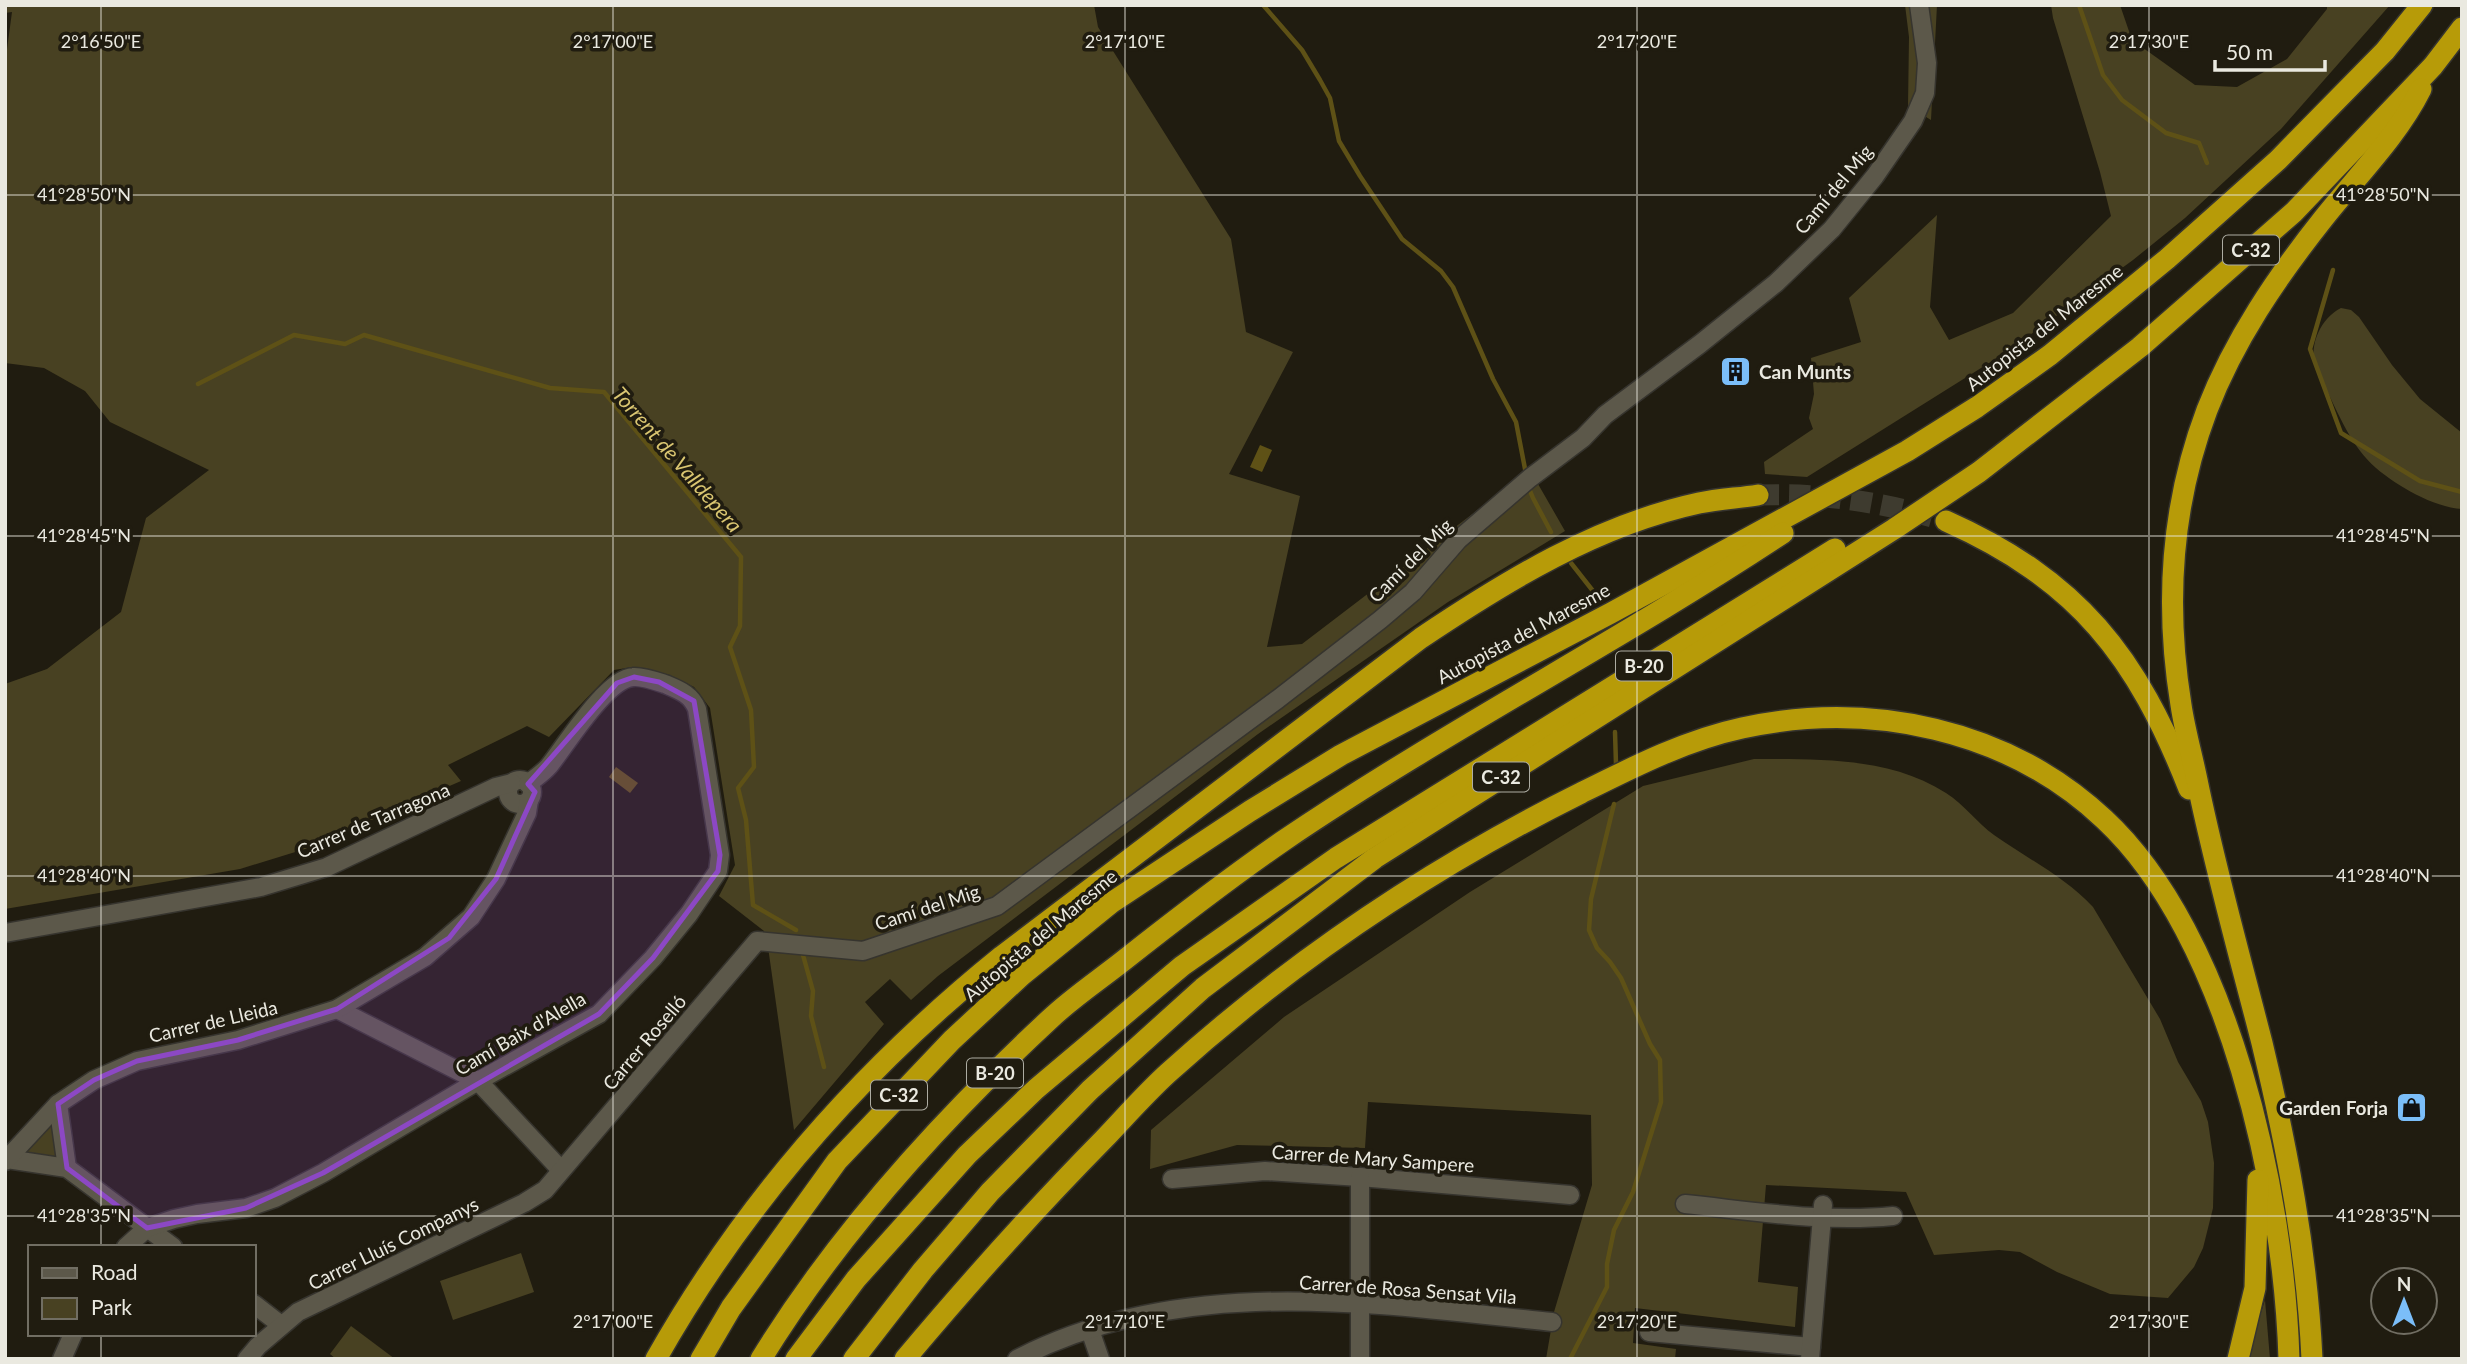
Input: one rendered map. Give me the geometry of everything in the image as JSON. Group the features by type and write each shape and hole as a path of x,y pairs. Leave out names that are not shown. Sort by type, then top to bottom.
{"highway":[{"name":"Autopista del Maresme","path":"701,1359 731,1308 836,1161 952,1040 1022,975 1111,903 1342,755 1611,613 1907,451 1978,407 2050,355 2167,259 2278,159 2385,51 2422,5"},
{"name":"C-32","path":"854,1359 923,1270 990,1192 1090,1090 1203,988 1375,858 1979,472 2140,348 2294,212 2433,66 2462,28"},
{"path":"2312,1359 2308,1292 2288,1158 2265,1056 2211,846 2181,708 2172,630 2173,561 2183,495 2207,410 2243,334 2278,278 2407,117 2433,66"},
{"name":"B-20","path":"796,1359 865,1269 967,1155 1035,1089 1182,966 1336,858 1874,525 1980,455 2052,414"},
{"name":"B-20","path":"761,1359 818,1273 874,1203 922,1147 1051,1017 1154,936 1282,842 1409,761 1718,576 1907,451"},
{"path":"656,1359 716,1261 757,1204 820,1127 905,1039 1002,956 1420,638 1481,598 1581,544 1634,522 1700,503 1758,495"},
{"path":"1946,521 2000,547 2039,573 2095,623 2125,661 2150,700 2173,749 2211,846"},
{"path":"905,1359 1005,1241 1166,1074 1292,970 1398,895 1500,835 1634,767 1712,735 1742,727 1802,718 1861,717 1942,729 1991,746 2041,771 2084,800 2130,843 2159,883 2183,924 2216,996 2240,1070 2257,1133 2281,1255 2289,1359"},
{"path":"1002,956 1148,877"},
{"path":"2238,1359 2255,1287 2259,1205 2257,1133"},
{"path":"916,1359 972,1278"}],"street":[{"name":"Camí del Mig","path":"757,941 863,951 997,906 1267,708 1380,620 1413,592 1458,540 1530,478 1583,438 1605,415 1776,283 1832,229 1875,176 1913,121 1925,93 1927,63 1919,5"},
{"name":"Camí Baix d'Alella","path":"128,1245 146,1228 197,1213 246,1208 275,1198 323,1173 478,1081 599,1014 653,958 690,914 718,871 720,855 697,709 686,693 659,682 634,677 617,683 576,726"},
{"name":"Carrer de Lleida","path":"6,1160 58,1104 94,1080 136,1061 239,1040 337,1009 425,957 471,918 496,880 527,813 519,794 548,767 576,726"},
{"name":"Carrer de Tarragona","path":"5,933 261,887 327,867 496,787 519,794"},
{"name":"Carrer Roselló","path":"561,1170 757,941"},
{"path":"337,1009 478,1081 561,1170"},
{"path":"58,1104 67,1168"},
{"path":"6,1160 67,1168 170,1245"},
{"name":"Carrer Lluís Companys","path":"247,1359 281,1325 323,1299 524,1203 545,1190 561,1170"},
{"name":"Carrer de Mary Sampere","path":"1172,1179 1265,1171 1570,1195"},
{"path":"1360,1177 1360,1359"},
{"path":"1685,1205 1822,1211 1867,1219 1893,1216"},
{"path":"1649,1332 1810,1353 1822,1211"},
{"name":"Carrer de Rosa Sensat Vila","path":"1017,1359 1090,1330 1148,1313 1213,1304 1295,1301 1360,1303 1552,1322"},
{"path":"256,1306 281,1325"},
{"path":"1090,1330 1100,1359"},
{"path":"62,1359 72,1336"}],"highlighted area":[{"path":"634,677 659,682 694,701 720,855 718,871 653,958 599,1014 323,1173 246,1208 147,1228 67,1168 58,1104 94,1080 137,1061 238,1040 337,1009 449,938 496,879 535,792 528,784 617,683"}],"green space":[{"path":"5,5 1094,5 1098,27 1231,239 1246,332 1293,352 1229,474 1300,496 1267,647 1302,644 1530,470 1565,531 1448,602 1258,734 938,976 911,1000 890,979 865,1002 884,1024 794,1130 764,931 719,896 735,865 710,708 694,687 669,675 633,667 614,670 549,737 527,726 448,765 461,781 305,849 240,869 5,909 5,684 47,669 121,612 146,518 209,470 110,422 85,391 44,368 5,363 5,64 12,12 5,13"},
{"path":"1905,5 1937,5 1931,120 1908,106 1909,37"},
{"path":"2051,5 2120,5 2132,40 2195,85 2237,87 2287,59 2327,9 2327,5 2390,5 2281,129 2185,218 2133,260 2005,353 1807,477 1765,474 1764,462 1813,429 1809,418 1814,394 1811,358 1861,342 1849,298 1937,215 1930,307 1949,340 2013,313 2111,216"},
{"path":"2341,308 2351,310 2359,317 2392,365 2420,399 2462,433 2462,509 2428,500 2394,482 2368,460 2348,432 2316,370 2314,358 2315,341 2322,325"},
{"path":"1754,759 1853,762 1902,772 1924,781 1953,798 1988,830 2058,877 2093,907 2160,1019 2178,1062 2201,1101 2208,1122 2214,1163 2213,1208 2203,1248 2194,1267 2168,1298 2110,1294 2057,1272 2020,1252 1999,1250 1934,1255 1906,1192 1766,1185 1758,1282 1798,1287 1795,1327 1635,1308 1633,1343 1676,1349 1675,1359 1546,1359 1554,1312 1592,1185 1591,1115 1368,1102 1365,1148 1237,1145 1150,1169 1151,1130 1284,1017 1470,892 1643,786"},
{"path":"52,1122 58,1157 56,1159 26,1155 25,1150"},
{"path":"521,1253 534,1292 453,1320 440,1281"},
{"path":"2265,1300 2270,1359 2246,1359"},
{"path":"351,1326 395,1359 336,1359 330,1354"}],"shaded area":[{"path":"1260,445 1272,450 1262,472 1250,467"},
{"path":"616,767 638,783 630,793 609,777"}],"waterway":[{"path":"1263,5 1302,50 1320,80 1330,98 1339,141 1402,239 1441,271 1453,287 1493,379 1516,422 1526,474"},
{"path":"2079,5 2103,75 2122,100 2166,133 2199,143 2207,163"},
{"path":"2333,270 2310,349 2341,433 2420,481 2462,492"},
{"name":"Torrent de Valldepera","path":"198,384 294,335 345,344 364,335 550,388 604,392 741,557 740,626 730,647 751,710 754,767 738,788 746,820 753,905 796,930"},
{"path":"1528,486 1551,532"},
{"path":"1571,563 1593,591"},
{"path":"1615,732 1616,764"},
{"path":"1570,1359 1607,1287 1607,1264 1614,1230 1633,1192 1661,1102 1660,1060 1650,1044 1621,978 1597,948 1589,930 1591,899 1614,804"},
{"name":"Torrent de Valldepera","path":"803,955 813,991 811,1016 824,1067"}],"tunnel":[{"path":"1758,495 1853,500 1946,521"}],"place":[{"name":"Can Munts","path":"1736,371"},
{"name":"Garden Forja","path":"2411,1107"}]}
